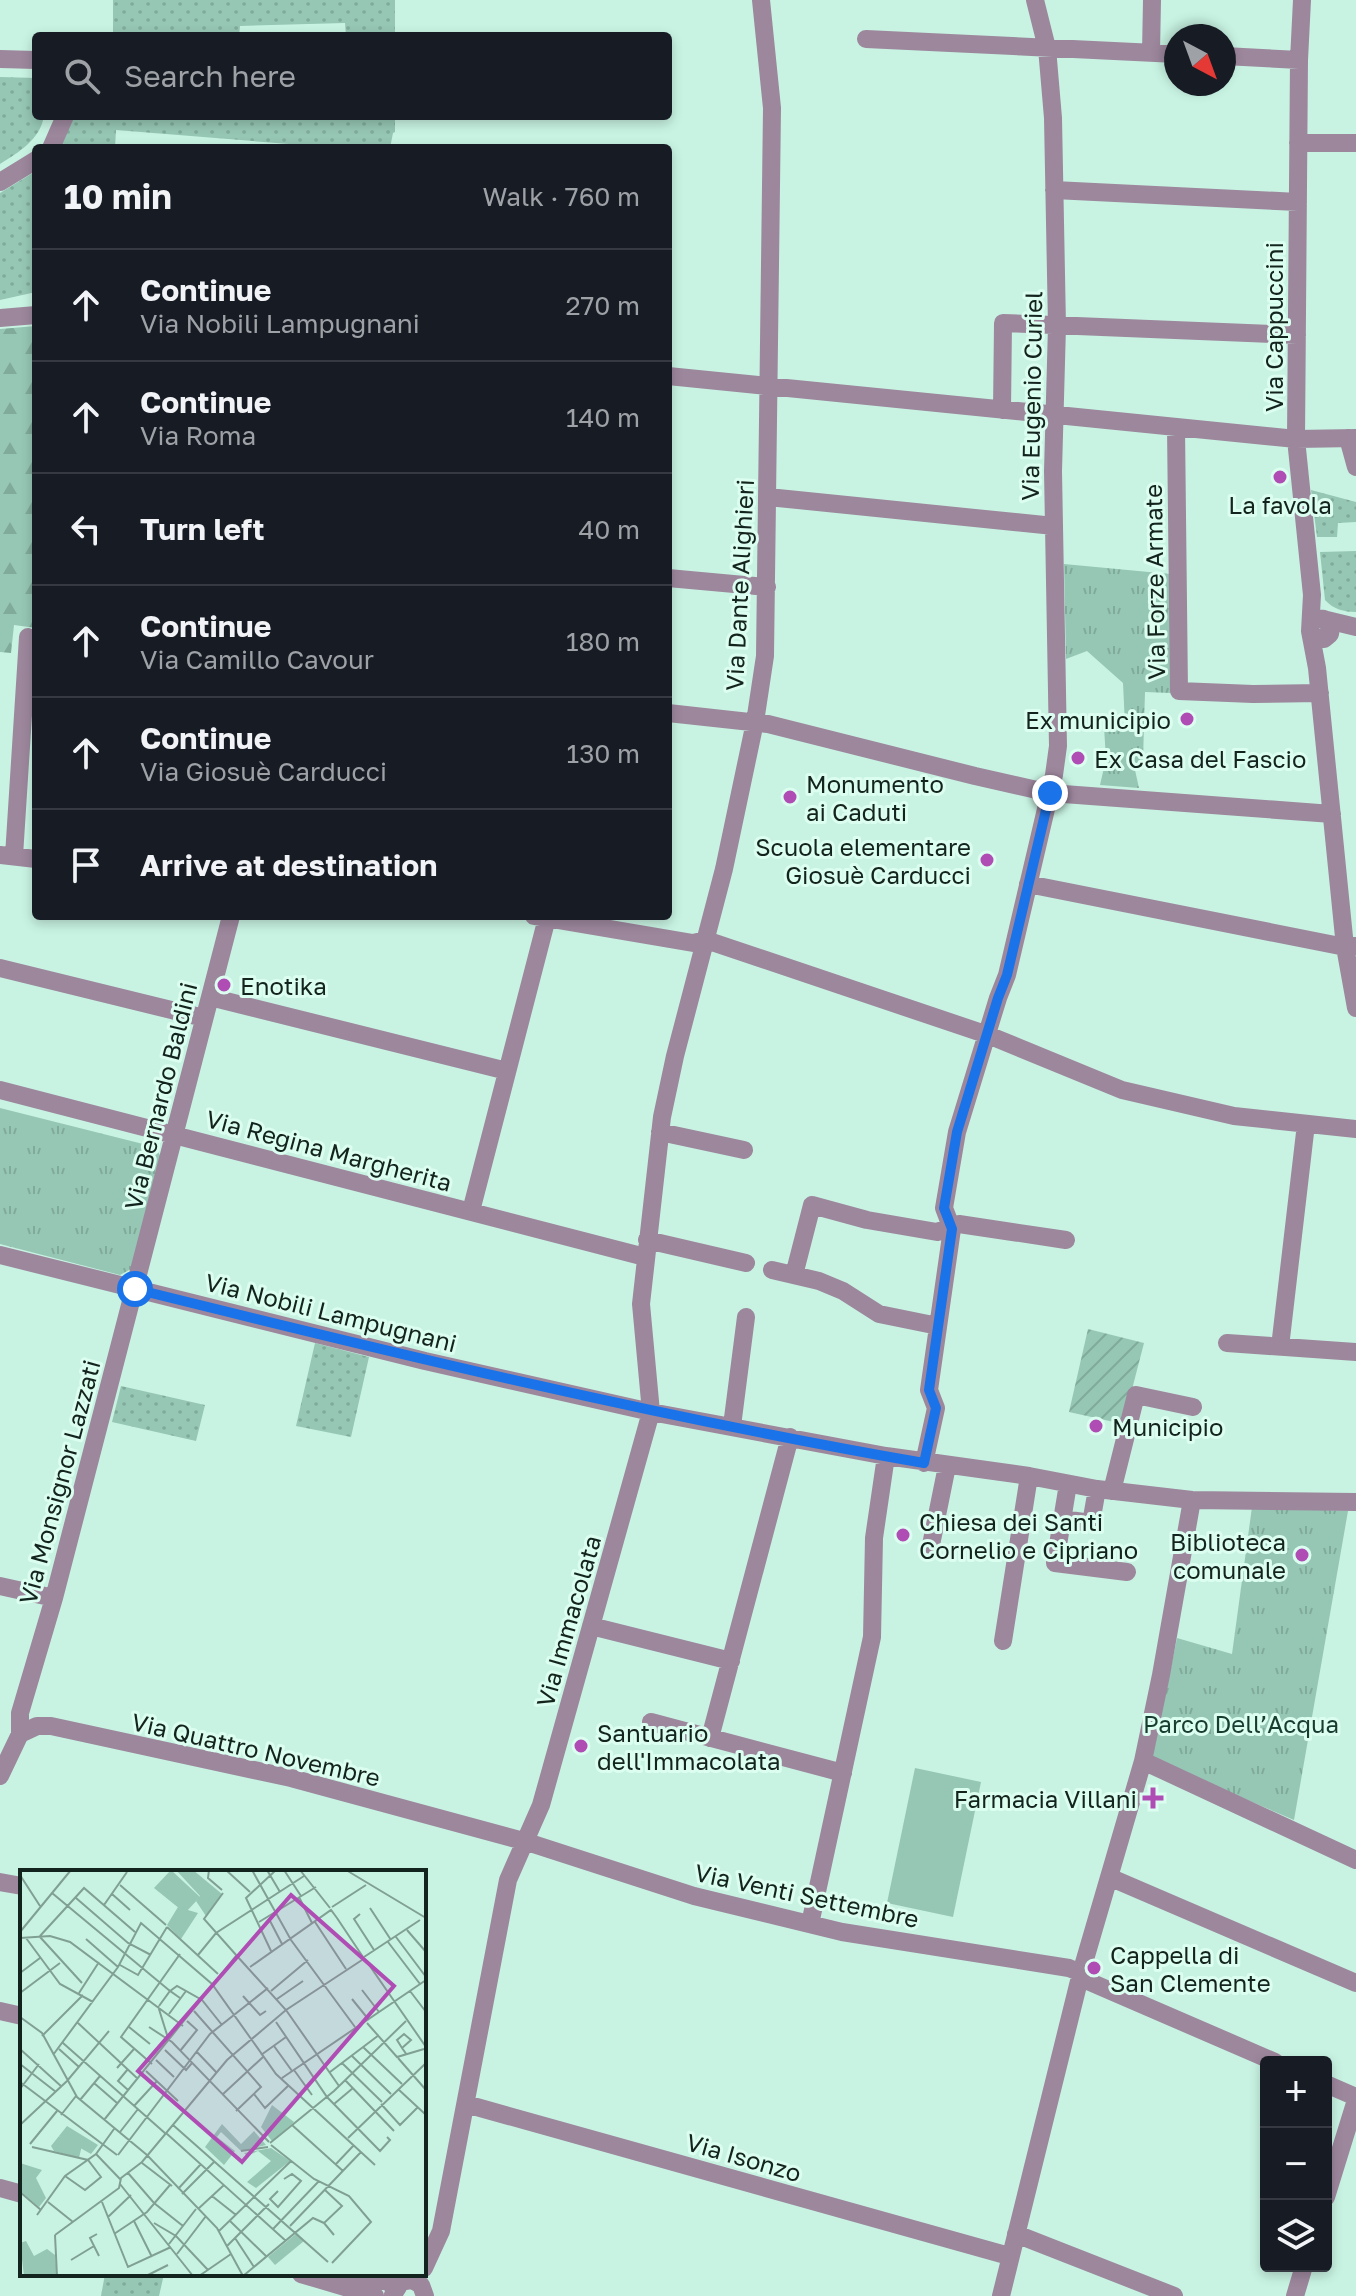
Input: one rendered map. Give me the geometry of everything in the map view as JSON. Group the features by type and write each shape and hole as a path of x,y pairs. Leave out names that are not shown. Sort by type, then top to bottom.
{"street":[{"name":"Via Dante Alighieri","path":"651,1412 641,1304 660,1132 675,1056 706,940 755,722 765,656 772,108 761,0"},
{"name":"Via Eugenio Curiel","path":"924,1463 936,1408 929,1390 952,1229 944,1208 957,1132 1007,975 1050,793 1058,746 1053,118 1047,48 1035,0"},
{"path":"1151,53 1152,0"},
{"name":"Via Cappuccini","path":"1302,0 1296,439 1312,595 1322,629 1317,668 1356,1008"},
{"path":"866,39 1164,54"},
{"path":"1236,57 1299,60"},
{"path":"0,59 32,60"},
{"path":"53,144 63,120"},
{"path":"1298,143 1356,143"},
{"path":"0,182 32,162"},
{"path":"1054,190 1298,202"},
{"path":"0,318 32,315"},
{"path":"1002,410 1003,323 1297,335"},
{"path":"672,376 1296,439 1352,438 1356,467"},
{"name":"Via Forze Armate","path":"1176,427 1179,691 1320,693"},
{"path":"768,497 1054,526"},
{"path":"672,578 767,587"},
{"path":"1322,629 1356,627"},
{"path":"1322,629 1356,633"},
{"path":"28,637 7,856 32,859"},
{"path":"672,713 755,722 1050,793 1332,814"},
{"path":"1028,884 1351,946"},
{"name":"Via Bernardo Baldini","path":"135,1289 230,920"},
{"path":"471,1211 507,1071 539,920"},
{"path":"558,920 693,943 706,940 836,981 988,1035 1122,1090 1234,1116 1356,1129"},
{"path":"0,968 204,1018"},
{"path":"210,997 507,1071"},
{"name":"Via Regina Margherita","path":"0,1090 471,1211 646,1248 746,1263"},
{"path":"1280,1347 1306,1124"},
{"path":"660,1132 744,1150"},
{"path":"794,1275 812,1205 867,1220 937,1232 959,1224 1066,1240"},
{"name":"Via Nobili Lampugnani","path":"0,1255 425,1361 651,1412 924,1463 1192,1500 1355,1501"},
{"path":"772,1270 819,1281 843,1291 879,1314 938,1326"},
{"name":"Via Monsignor Lazzati","path":"20,1734 20,1713 54,1598 135,1289"},
{"path":"732,1426 746,1317"},
{"path":"1227,1343 1356,1352"},
{"path":"1062,1519 1091,1523 1136,1395 1193,1407"},
{"name":"Via Immacolata","path":"426,2254 441,2231 508,1880 541,1805 651,1412"},
{"path":"710,1738 790,1437"},
{"path":"810,1924 872,1637 874,1538 886,1456"},
{"path":"931,1545 947,1466"},
{"path":"1003,1641 1029,1476"},
{"path":"1068,1484 1055,1563 1127,1572"},
{"path":"1001,2296 1081,1973 1143,1761 1192,1500"},
{"path":"0,1586 54,1598"},
{"path":"591,1626 731,1661"},
{"path":"651,1722 843,1773"},
{"name":"Via Quattro Novembre","path":"20,1734 37,1726 51,1726 291,1778 527,1842"},
{"path":"0,1776 20,1734"},
{"path":"1143,1761 1356,1860"},
{"name":"Via Venti Settembre","path":"527,1842 694,1896 842,1932 1069,1968 1081,1973 1090,1982 1261,2056"},
{"path":"1109,1877 1356,1983"},
{"path":"0,1882 20,1886"},
{"path":"0,2011 20,2016"},
{"path":"1332,2087 1356,2099 1332,2177"},
{"name":"Via Isonzo","path":"466,2104 1009,2256"},
{"path":"0,2188 20,2193"},
{"path":"1016,2234 1174,2296"},
{"path":"1295,2296 1302,2272"},
{"path":"309,2276 375,2296"},
{"path":"320,2279 409,2281 421,2285 425,2296"}],"green space":[{"path":"113,0 395,0 395,32 346,32 345,23 240,26 239,32 113,32"},
{"path":"0,77 32,78 32,120 43,120 42,124 33,139 0,164"},
{"path":"72,120 395,120 391,144 289,144 116,130 115,144 61,144"},
{"path":"32,173 32,293 0,300 0,193"},
{"path":"32,326 32,627 14,625 11,653 0,652 0,329"},
{"path":"1311,490 1356,502 1356,522 1338,523 1337,537 1317,537"},
{"path":"1356,551 1356,612 1335,608 1325,600 1320,552"},
{"path":"1064,564 1170,574 1171,693 1145,692 1143,760 1135,770 1139,788 1100,785 1106,759 1104,727 1125,725 1123,683 1087,651 1066,659"},
{"path":"0,1108 155,1147 161,1157 131,1269 120,1275 0,1244"},
{"path":"1088,1329 1144,1343 1123,1424 1069,1412"},
{"path":"315,1343 369,1357 351,1437 296,1426"},
{"path":"121,1386 205,1405 196,1441 112,1422"},
{"name":"Parco Dell’Acqua","path":"1252,1507 1348,1511 1294,1820 1152,1759 1177,1638 1232,1654"},
{"path":"915,1768 981,1782 953,1917 887,1903"},
{"path":"105,2276 164,2276 159,2296 101,2296"}],"place":[{"name":"La favola","path":"1280,477"},
{"name":"Ex municipio","path":"1187,719"},
{"name":"Ex Casa del Fascio","path":"1078,758"},
{"name":"Monumento ai Caduti","path":"790,797"},
{"name":"Scuola elementare Giosuè Carducci","path":"987,860"},
{"name":"Enotika","path":"224,985"},
{"name":"Municipio","path":"1096,1426"},
{"name":"Chiesa dei Santi Cornelio e Cipriano","path":"903,1535"},
{"name":"Biblioteca comunale","path":"1302,1555"},
{"name":"Santuario dell'Immacolata","path":"581,1746"},
{"name":"Farmacia Villani","path":"1153,1798"},
{"name":"Cappella di San Clemente","path":"1094,1968"}],"route":[{"path":"135,1289 425,1361 651,1412 924,1463 936,1408 929,1390 952,1229 944,1208 957,1132 1007,975 1050,793"}]}
